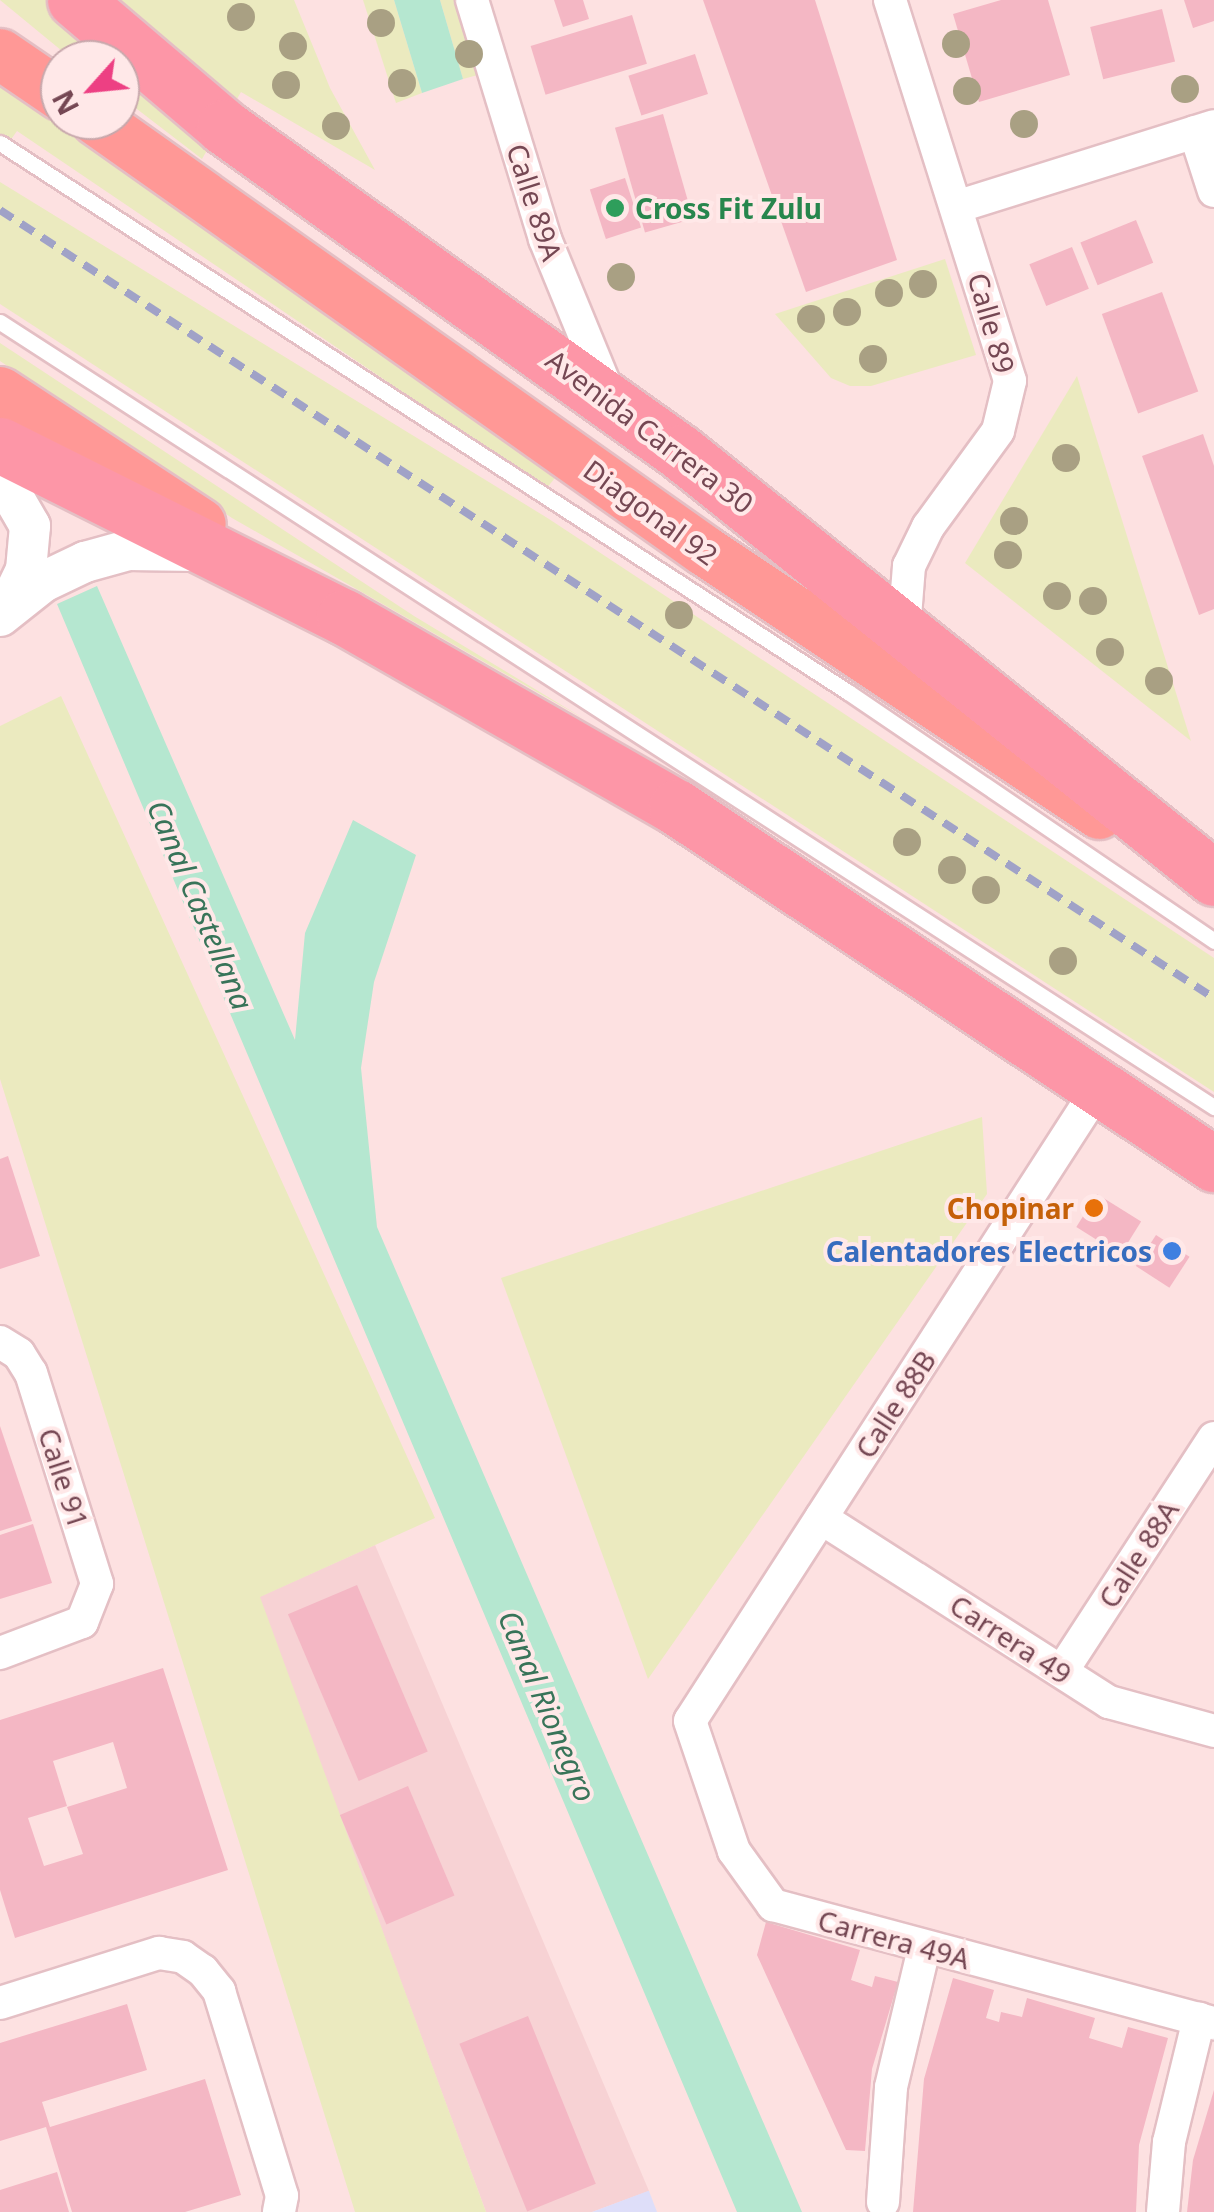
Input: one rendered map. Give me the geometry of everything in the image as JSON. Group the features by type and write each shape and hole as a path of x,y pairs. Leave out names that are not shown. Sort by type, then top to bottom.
{"highway":[{"name":"Avenida Carrera 30","path":"75,0 224,127 611,399 1214,878"},
{"path":"0,445 344,617 692,817 1214,1164"}],"main road":[{"path":"0,54 40,81"},
{"name":"Diagonal 92","path":"124,140 704,551 1214,891"},
{"path":"0,392 344,617"}],"street":[{"name":"Calle 89A","path":"472,0 545,239 611,399"},
{"name":"Calle 89","path":"890,0 1003,350 1009,406 917,548 903,586 904,629"},
{"path":"956,206 1204,128 1214,191"},
{"path":"0,474 30,526 26,570 3,612"},
{"path":"3,612 85,562 143,549 217,553"},
{"name":"Calle 88B","path":"690,1721 1099,1087"},
{"name":"Calle 91","path":"0,1653 82,1622 98,1584 30,1373 2,1342"},
{"name":"Calle 88A","path":"1062,1671 1214,1438"},
{"name":"Carrera 49","path":"822,1518 1110,1702 1214,1730"},
{"name":"Carrera 49A","path":"690,1721 734,1851 757,1891 773,1905 1206,2021"},
{"path":"884,2202 891,2088 924,1948"},
{"path":"0,2003 159,1953 183,1957 219,1991 282,2196 279,2212"},
{"path":"1163,2212 1168,2142 1206,2021"}],"lane":[{"path":"3,145 848,692 1214,941"},
{"path":"0,322 1214,1107"}],"shaded area":[{"path":"0,0 294,0 330,88 375,170 241,92 202,159 140,111 140,40 49,40"},
{"path":"363,0 394,0 422,93 396,103"},
{"path":"440,0 462,0 485,73 463,79"},
{"path":"0,84 40,110 40,140 85,140 221,230 559,473 546,489 17,131 0,155"},
{"path":"0,182 549,519 1214,958 1214,1092 0,304"},
{"path":"945,259 976,355 871,386 850,386 831,378 775,314"},
{"path":"0,343 414,616 586,720 232,518 0,361"},
{"path":"1077,376 1191,741 965,563"},
{"path":"61,696 435,1518 260,1597 486,2212 355,2212 0,1079 0,726"},
{"path":"982,1117 987,1194 648,1679 501,1278"},
{"path":"375,1545 649,2191 592,2212 486,2212 259,1597"},
{"path":"648,2191 657,2212 592,2212"}],"water":[{"path":"394,0 440,0 463,79 422,93"},
{"path":"97,586 295,1040 305,933 353,820 416,855 374,982 361,1068 377,1227 802,2212 737,2212 57,604"}],"building":[{"path":"554,0 583,0 589,19 563,27"},
{"path":"703,0 815,0 897,260 806,292"},
{"path":"1001,0 1048,0 1070,75 979,102 953,14"},
{"path":"1184,0 1214,0 1214,21 1193,28"},
{"path":"1162,9 1175,61 1103,79 1090,27"},
{"path":"632,15 647,64 546,95 531,46"},
{"path":"695,54 708,94 641,116 628,76"},
{"path":"663,114 693,219 645,233 615,128"},
{"name":"Cross Fit Zulu","path":"625,178 641,227 606,239 590,189"},
{"path":"1136,220 1153,263 1098,285 1080,242"},
{"path":"1072,247 1089,289 1046,306 1029,264"},
{"path":"1162,292 1198,392 1138,413 1102,314"},
{"path":"1203,434 1214,466 1214,609 1199,615 1142,456"},
{"path":"8,1156 40,1256 0,1269 0,1159"},
{"path":"1097,1194 1141,1222 1120,1255 1076,1227"},
{"path":"1156,1235 1190,1257 1169,1288 1136,1266"},
{"path":"0,1426 32,1521 0,1531"},
{"path":"33,1524 52,1583 0,1599 0,1535"},
{"path":"357,1585 428,1752 359,1781 288,1614"},
{"path":"163,1668 228,1870 15,1938 0,1890 0,1720","holes":["113,1742 127,1788 67,1807 83,1854 44,1866 28,1818 67,1806 53,1761"]},
{"path":"408,1786 454,1896 386,1924 340,1815"},
{"path":"766,1922 860,1950 851,1980 872,1987 875,1976 898,1982 872,2069 865,2151 846,2150 757,1955"},
{"path":"953,1978 994,1990 986,2018 999,2022 1001,2012 1022,2017 1027,1998 1095,2018 1089,2038 1122,2048 1128,2027 1168,2038 1139,2145 1136,2212 913,2212 924,2079"},
{"path":"127,2004 147,2070 42,2102 50,2127 205,2079 241,2195 185,2212 72,2212 46,2127 0,2141 0,2043"},
{"path":"528,2016 596,2184 527,2212 459,2044"},
{"path":"1214,2090 1214,2212 1187,2212 1193,2160"},
{"path":"57,2172 69,2212 0,2212 0,2190"}],"railway":[{"path":"0,210 1214,998"}],"place":[{"name":"Cross Fit Zulu","path":"615,208"},
{"name":"Chopinar","path":"1094,1208"},
{"name":"Calentadores Electricos","path":"1172,1251"}],"water label":[{"name":"Canal Castellana","path":"200,905"},
{"name":"Canal Rionegro","path":"547,1706"}]}
